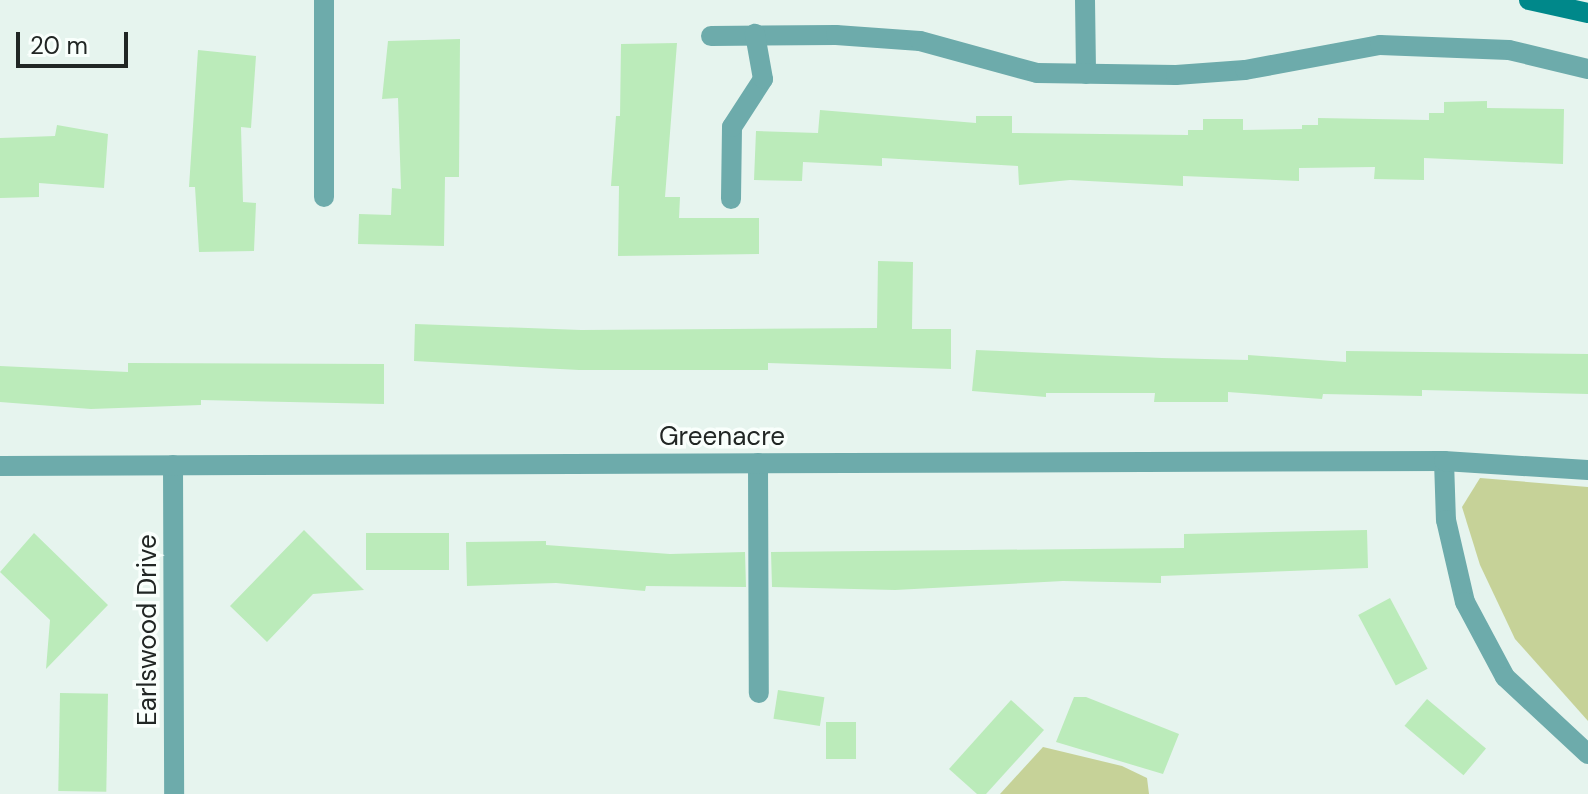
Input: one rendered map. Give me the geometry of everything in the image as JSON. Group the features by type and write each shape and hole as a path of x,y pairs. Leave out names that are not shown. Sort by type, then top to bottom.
{"street":[{"path":"324,0 324,197"},
{"path":"1085,0 1086,74"},
{"path":"1529,0 1586,9"},
{"path":"731,199 732,127 763,79 755,34"},
{"path":"711,36 755,34 920,41 1037,73 1245,70 1380,45 1509,50 1588,69"},
{"path":"1444,461 1446,520 1465,602 1505,677 1588,754"},
{"name":"Greenacre","path":"0,466 1444,461 1588,470"},
{"path":"758,463 759,693"},
{"name":"Earlswood Drive","path":"173,465 174,794"}],"green space":[{"path":"1480,478 1588,487 1588,721 1515,639 1480,565 1462,507"},
{"path":"1043,747 1122,766 1147,778 1149,794 1000,794"}],"building":[{"path":"460,39 459,177 445,177 444,246 358,244 359,214 391,215 392,188 401,189 398,98 382,99 388,41"},
{"path":"677,43 665,197 680,197 679,218 759,218 759,254 618,256 619,186 611,186 616,116 620,116 621,44"},
{"path":"198,50 256,56 251,128 241,127 243,202 256,203 254,251 199,252 195,187 189,187"},
{"path":"1487,101 1487,108 1564,109 1563,164 1424,158 1424,180 1374,179 1375,167 1299,168 1299,181 1183,176 1183,186 1070,180 1019,185 1018,166 882,158 882,166 803,162 802,181 754,180 756,131 818,133 820,110 976,123 976,116 1012,116 1012,133 1188,135 1188,130 1203,130 1203,119 1243,119 1243,130 1302,129 1302,125 1318,125 1318,118 1429,120 1429,113 1444,113 1444,102"},
{"path":"57,125 108,134 104,188 39,183 39,197 0,198 0,138 55,136"},
{"path":"878,261 913,262 912,329 951,329 951,369 768,363 768,370 579,370 414,361 415,324 581,330 877,328"},
{"path":"976,350 1248,360 1248,355 1346,362 1346,351 1588,354 1588,394 1422,390 1422,396 1323,394 1322,399 1228,392 1228,402 1154,402 1155,393 1046,393 1046,397 972,391"},
{"path":"128,363 384,364 384,404 201,400 201,405 91,409 0,402 0,366 128,372"},
{"path":"304,530 364,590 313,594 267,642 230,606"},
{"path":"1367,530 1368,568 1161,576 1161,583 1063,581 895,590 772,587 771,552 1184,548 1184,534"},
{"path":"34,533 108,605 46,669 50,620 0,572"},
{"path":"366,533 449,533 449,570 366,570"},
{"path":"546,541 546,545 670,554 745,552 746,587 646,586 645,591 556,583 467,586 466,542"},
{"path":"1390,598 1428,669 1396,686 1358,615"},
{"path":"778,690 824,697 820,726 773,719"},
{"path":"60,693 108,694 106,792 58,791"},
{"path":"1074,697 1086,697 1179,734 1163,774 1056,742"},
{"path":"1427,699 1486,748 1463,775 1405,726"},
{"path":"1011,700 1044,730 986,794 977,794 949,769"},
{"path":"826,722 856,722 856,759 826,759"}]}
